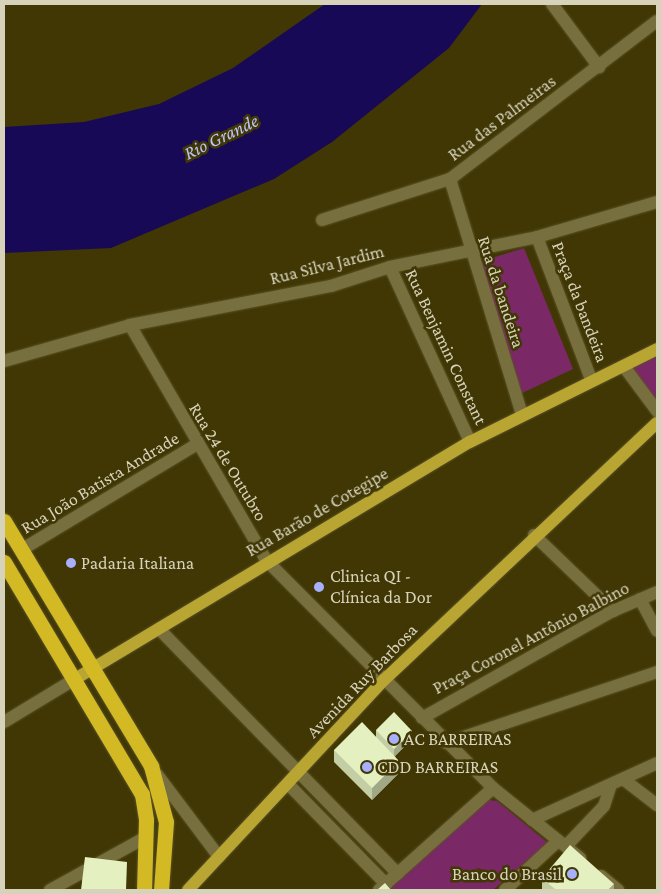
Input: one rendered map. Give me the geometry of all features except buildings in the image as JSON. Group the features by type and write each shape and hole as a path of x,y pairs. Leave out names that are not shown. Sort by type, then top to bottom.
{"highway":[{"path":"4,521 93,666 151,766 166,822 161,890"},
{"path":"4,562 142,794 146,837 144,890"}],"main road":[{"name":"Rua Barão de Cotegipe","path":"75,679 93,666 158,629 267,561 470,442 591,380 625,368 657,349"},
{"name":"Avenida Ruy Barbosa","path":"188,890 289,785 384,680 534,535 657,423"}],"street":[{"path":"552,4 599,67"},
{"name":"Rua das Palmeiras","path":"322,220 450,179 656,25"},
{"name":"Rua da bandeira","path":"450,179 468,251 522,415"},
{"name":"Rua Silva Jardim","path":"4,361 130,325 331,286 390,267 536,237 657,202"},
{"name":"Praça da bandeira","path":"536,237 591,380"},
{"name":"Rua Benjamin Constant","path":"390,267 470,442"},
{"name":"Rua 24 de Outubro","path":"130,325 196,445 267,561 446,743 493,788 618,890"},
{"path":"625,368 657,411"},
{"name":"Rua João Batista Andrade","path":"21,550 196,445"},
{"path":"534,535 613,611"},
{"name":"Praça Coronel Antônio Balbino","path":"422,718 613,611 657,592"},
{"path":"640,599 657,631"},
{"path":"158,629 398,874"},
{"path":"446,743 657,672"},
{"name":"Rua Barão de Cotegipe","path":"4,722 75,679"},
{"path":"532,820 656,765"},
{"path":"151,766 220,857"},
{"path":"624,779 657,805"},
{"path":"505,890 604,806 611,784"},
{"path":"289,785 383,887 493,788"},
{"path":"50,890 146,837"}],"shaded area":[{"path":"524,248 573,369 518,395 479,262"},
{"path":"657,348 657,402 626,364"},
{"path":"489,800 497,801 548,843 493,890 386,890"}],"water":[{"name":"Rio Grande","path":"325,4 482,4 449,48 332,142 274,179 111,248 4,253 4,127 84,122 159,104 233,68"}],"place":[{"name":"Padaria Italiana","path":"71,563"},
{"name":"Clinica QI - Clínica da Dor","path":"319,587"},
{"name":"AC BARREIRAS","path":"394,739"},
{"name":"CDD BARREIRAS","path":"367,767"},
{"name":"Banco do Brasil","path":"572,874"}]}
